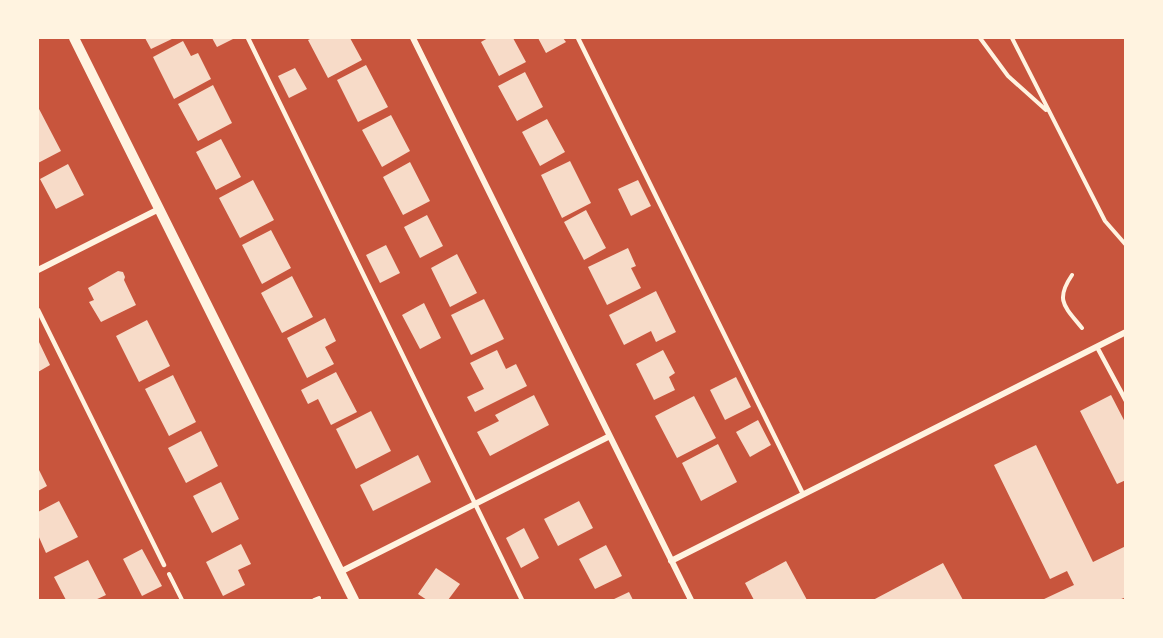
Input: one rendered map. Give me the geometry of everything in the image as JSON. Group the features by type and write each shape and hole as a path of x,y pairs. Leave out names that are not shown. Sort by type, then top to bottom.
{"street":[{"path":"74,38 354,600"},
{"path":"413,38 608,437 691,600"},
{"path":"38,270 159,210"},
{"path":"671,561 1125,333"},
{"path":"340,572 608,437"}],"lane":[{"path":"248,38 522,600"},
{"path":"578,38 803,494"},
{"path":"38,310 164,566"},
{"path":"1097,347 1125,401"}],"path":[{"path":"980,38 1008,76 1049,112"},
{"path":"1012,38 1105,221 1125,246"},
{"path":"1072,275 1062,289 1063,302 1082,328"},
{"path":"164,566 182,600"}],"building":[{"path":"145,38 174,38 151,49"},
{"path":"212,38 235,38 217,47"},
{"path":"312,38 350,38 362,60 328,78 308,40"},
{"path":"488,38 513,38 526,62 499,76 481,42"},
{"path":"538,38 563,38 566,42 546,53"},
{"path":"183,41 191,56 198,53 211,79 174,99 153,57"},
{"path":"366,65 388,107 358,122 337,80"},
{"path":"295,68 307,89 289,98 278,76"},
{"path":"525,72 543,107 517,121 498,86"},
{"path":"213,85 232,123 198,141 178,104"},
{"path":"38,107 61,151 38,163"},
{"path":"391,115 410,151 382,167 362,130"},
{"path":"547,119 565,152 540,166 522,132"},
{"path":"221,139 241,177 216,190 196,152"},
{"path":"570,161 591,203 562,218 541,175"},
{"path":"410,162 430,201 403,215 383,177"},
{"path":"68,164 84,195 56,209 40,179"},
{"path":"253,180 274,220 240,238 219,198"},
{"path":"638,180 651,206 631,216 618,189"},
{"path":"586,210 606,248 584,260 564,222"},
{"path":"427,215 443,246 420,258 404,227"},
{"path":"271,230 291,268 262,284 242,245"},
{"path":"386,245 400,273 380,283 366,255"},
{"path":"628,248 636,266 631,268 641,288 607,305 588,267"},
{"path":"457,254 477,293 450,307 431,268"},
{"path":"118,271 123,272 124,280 136,305 101,322 89,302 94,300 88,288"},
{"path":"292,276 313,317 282,333 261,293"},
{"path":"656,291 676,332 656,342 651,331 624,345 609,315"},
{"path":"484,299 504,339 471,355 451,315"},
{"path":"424,303 441,338 420,349 402,315"},
{"path":"325,318 336,341 325,347 334,364 307,378 287,338"},
{"path":"147,320 170,366 139,382 116,336"},
{"path":"38,340 50,365 38,372"},
{"path":"497,350 506,369 516,364 527,386 475,412 467,397 484,389 470,363"},
{"path":"663,350 675,373 669,377 675,390 654,400 636,364"},
{"path":"336,372 357,412 331,425 318,399 308,404 301,390"},
{"path":"173,375 196,422 169,436 145,389"},
{"path":"736,377 751,407 725,420 710,390"},
{"path":"534,395 549,425 490,456 477,432 499,421 495,415"},
{"path":"1111,395 1126,424 1126,480 1117,484 1080,411"},
{"path":"694,396 716,438 677,458 655,416"},
{"path":"371,411 391,451 356,469 336,429"},
{"path":"758,420 771,445 750,457 736,432"},
{"path":"201,431 218,466 186,483 168,448"},
{"path":"718,444 737,482 701,501 682,463"},
{"path":"1036,445 1093,562 1126,546 1126,597 1119,600 1042,600 1074,585 1067,571 1050,579 994,465"},
{"path":"418,455 431,482 373,511 360,485"},
{"path":"38,468 47,486 38,491"},
{"path":"221,482 239,519 212,533 193,496"},
{"path":"59,501 78,537 46,553 38,535 38,512"},
{"path":"579,501 593,528 558,546 544,519"},
{"path":"524,528 539,558 521,568 506,538"},
{"path":"241,544 251,564 238,570 245,585 223,596 206,562"},
{"path":"606,545 622,576 595,589 579,559"},
{"path":"142,549 162,586 142,596 123,559"},
{"path":"88,560 106,595 95,600 66,600 54,577"},
{"path":"786,561 807,600 754,600 745,583"},
{"path":"943,563 963,600 873,600"},
{"path":"436,568 460,584 448,600 427,600 418,594"},
{"path":"629,592 633,600 612,600"}]}
